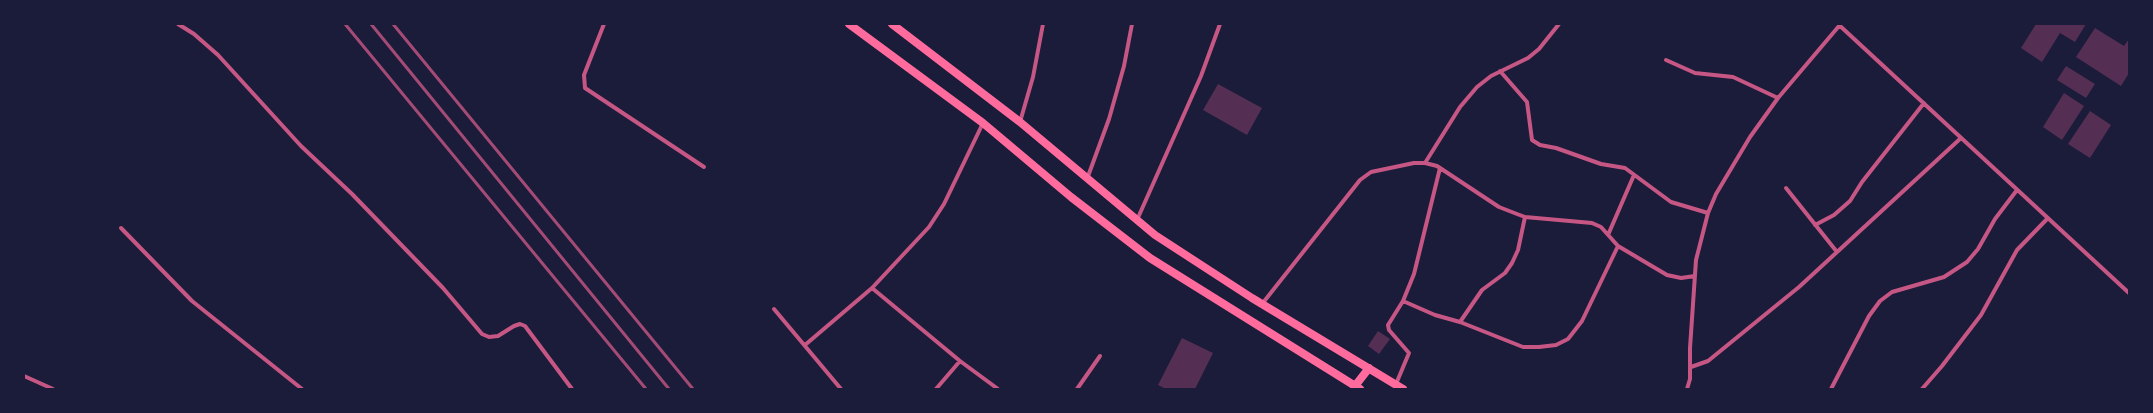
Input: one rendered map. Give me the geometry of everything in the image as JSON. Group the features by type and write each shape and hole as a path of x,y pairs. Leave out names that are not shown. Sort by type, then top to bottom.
{"main road":[{"path":"849,24 983,124 1071,197 1150,258 1358,388 1368,368"},
{"path":"892,24 900,27 1020,122 1137,220 1183,255 1404,389"}],"street":[{"path":"178,24 194,34 218,55 301,146 352,194 443,288 482,334 489,337 498,336 514,326 520,324 525,326 572,389"},
{"path":"604,24 584,75 585,88 704,167"},
{"path":"1020,122 1033,76 1043,24"},
{"path":"1087,179 1111,112 1124,66 1132,24"},
{"path":"1137,220 1201,76 1220,24"},
{"path":"1425,163 1460,107 1477,87 1500,71 1528,58 1539,50 1559,24"},
{"path":"1687,389 1691,367 1696,260 1708,213 1716,194 1746,143 1778,98 1839,25 2129,293"},
{"path":"1666,60 1695,73 1733,77 1778,98"},
{"path":"1500,71 1527,102 1532,140 1540,145 1556,148 1601,164 1618,166 1634,175 1671,202 1708,213"},
{"path":"1815,225 1834,215 1850,201 1862,182 1924,103"},
{"path":"805,345 872,288 929,227 944,204 983,124"},
{"path":"1691,367 1708,361 1799,287 1961,138"},
{"path":"1262,304 1360,180 1371,172 1414,163 1425,163 1440,168 1500,207 1525,217 1592,223 1601,227 1618,246 1667,275 1681,278 1695,276"},
{"path":"1396,384 1408,353 1389,330 1388,325 1403,301 1418,261 1440,168"},
{"path":"1608,235 1634,175"},
{"path":"1786,188 1837,252"},
{"path":"1831,389 1869,316 1880,301 1892,292 1944,277 1967,262 1978,249 1995,219 2017,190"},
{"path":"1460,322 1482,290 1505,273 1512,263 1518,250 1525,217"},
{"path":"1922,389 1942,366 1981,315 2017,250 2048,218"},
{"path":"121,228 192,300 302,389"},
{"path":"1403,301 1435,316 1460,322 1523,347 1556,345 1568,338 1582,321 1618,246"},
{"path":"872,288 960,361 998,389"},
{"path":"774,309 841,389"},
{"path":"1077,389 1100,356"},
{"path":"936,389 960,361"},
{"path":"24,376 53,389"}],"building":[{"path":"2036,24 2086,24 2075,42 2060,33 2042,62 2021,48"},
{"path":"2095,28 2124,46 2129,39 2129,73 2121,86 2076,57"},
{"path":"2066,66 2095,84 2086,98 2057,80"},
{"path":"1218,84 1262,108 1247,135 1203,110"},
{"path":"2064,93 2084,106 2062,140 2043,127"},
{"path":"2090,111 2111,125 2090,158 2068,144"},
{"path":"1378,331 1390,339 1379,354 1368,346"},
{"path":"1182,338 1213,353 1195,389 1166,389 1158,385"}],"railway":[{"path":"345,24 646,389"},
{"path":"371,24 669,389"},
{"path":"393,24 693,389"}]}
